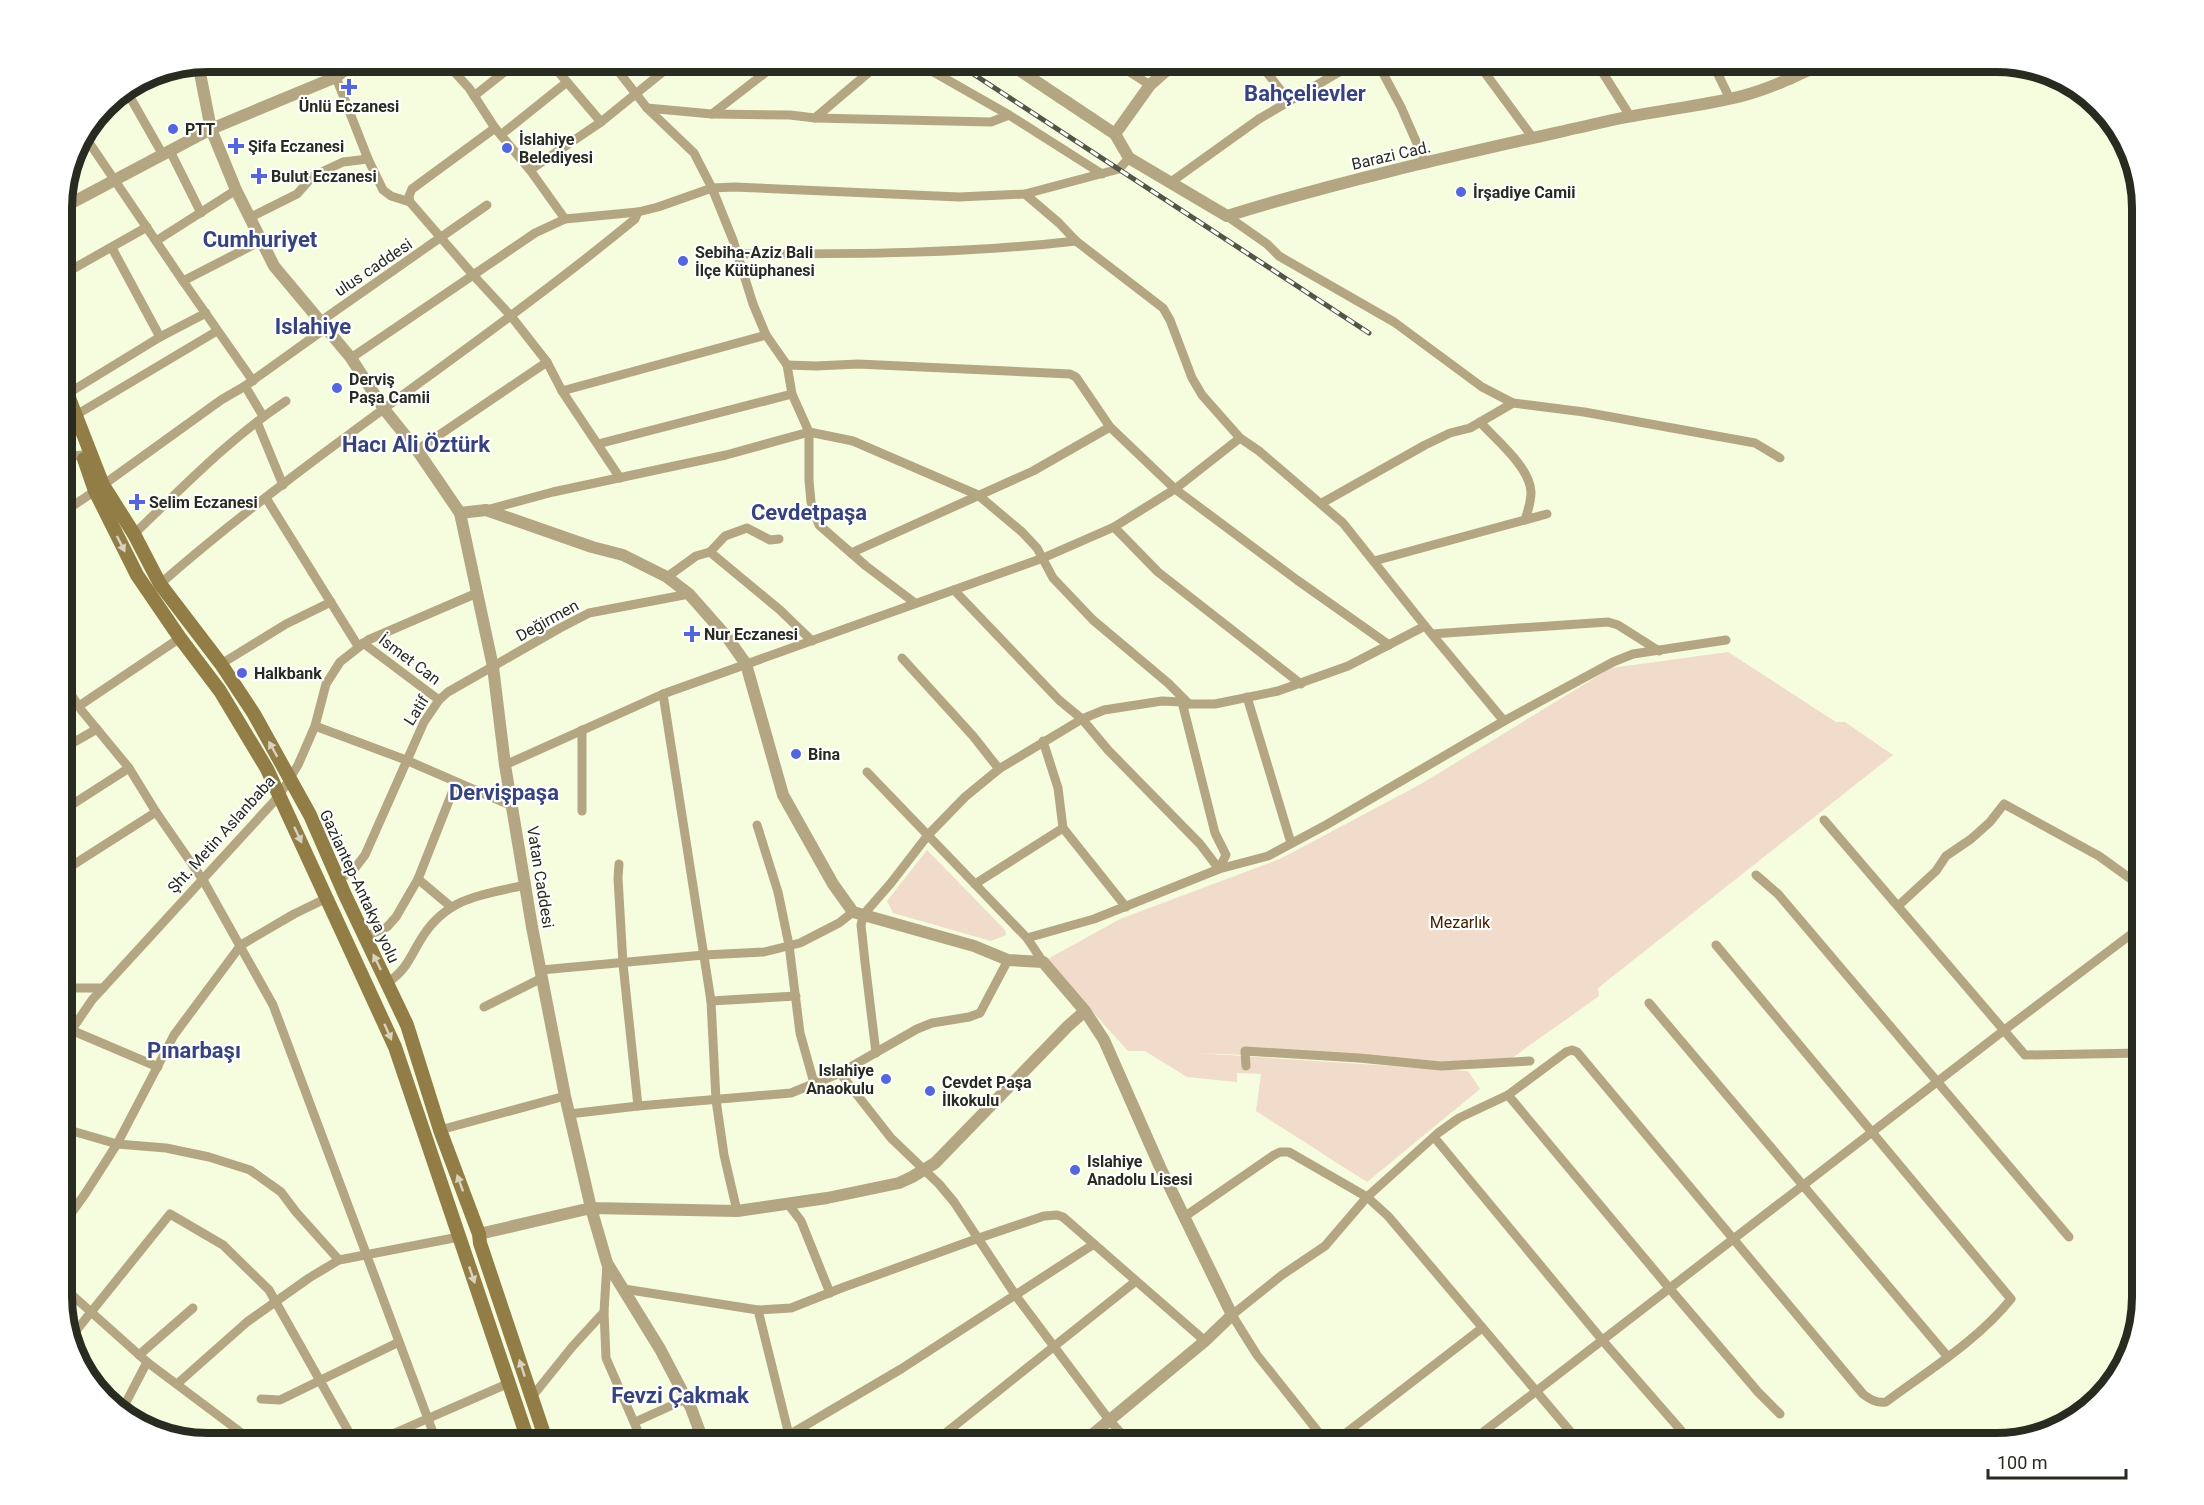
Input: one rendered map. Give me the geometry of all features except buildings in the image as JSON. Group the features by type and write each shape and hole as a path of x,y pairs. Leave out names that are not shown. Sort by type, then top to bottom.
{"main road":[{"name":"Gaziantep-Antakya yolu","path":"72,408 99,488 134,534 160,584 221,664 254,714 290,778 310,815 407,1025 440,1130 479,1234 480,1243 543,1433"},
{"name":"Gaziantep-Antakya yolu","path":"72,421 83,455 137,575 237,717 267,769 395,1047 526,1433"}],"street":[{"name":"Vatan Caddesi","path":"200,72 211,129 236,190 274,266 351,358 384,409 417,450 460,513 493,667 512,806 542,974 565,1096 591,1208 607,1263 660,1349 686,1399 700,1433"},
{"path":"334,72 383,190 391,196 410,202"},
{"path":"72,203 211,129 336,77 343,72"},
{"path":"455,72 469,87 565,219"},
{"path":"474,96 504,72"},
{"path":"558,72 601,122"},
{"path":"619,72 647,108 694,153 712,188 753,304 766,334 787,365 792,394 809,432 809,480 814,514 819,525 915,603"},
{"path":"531,170 601,122 662,72"},
{"path":"712,114 765,72"},
{"path":"815,118 869,72"},
{"path":"933,72 1102,174"},
{"path":"1022,72 1115,134 1129,159 1227,216 1267,244 1279,256 1394,322 1482,387 1512,403 1584,412 1755,443 1780,458"},
{"path":"1130,72 1150,85"},
{"path":"1115,134 1150,85 1165,72"},
{"path":"1267,72 1288,100"},
{"path":"1171,182 1259,119 1338,72"},
{"path":"1382,72 1401,107 1426,164"},
{"path":"1484,72 1533,138"},
{"path":"1602,72 1630,116"},
{"path":"1717,72 1730,99"},
{"path":"1786,72 1791,80"},
{"name":"Barazi Cad.","path":"1227,216 1288,197 1533,138 1630,116 1730,99 1791,80 1807,72"},
{"path":"567,82 412,189 409,196 410,202 511,316 547,362 562,391 620,478"},
{"path":"130,96 201,213"},
{"path":"647,108 712,114 991,122 1009,116"},
{"path":"89,142 206,313 249,383 283,485"},
{"path":"249,218 297,194 313,176 343,162 369,159"},
{"path":"351,358 535,233 565,219 638,212 712,188 734,187 959,197 1025,194 1119,169 1129,159"},
{"path":"156,241 236,190"},
{"path":"1025,194 1076,241 1162,308 1170,320 1197,387 1240,438 1322,503 1356,537 1425,626 1504,721"},
{"name":"ulus caddesi","path":"72,506 221,400 249,383 323,325 487,205"},
{"path":"160,584 283,485 511,316 635,219 638,212"},
{"path":"72,270 147,227"},
{"path":"183,281 261,241"},
{"path":"737,254 879,254 1076,241"},
{"path":"112,248 160,337"},
{"path":"72,388 206,313"},
{"path":"76,415 217,331"},
{"path":"562,391 766,334"},
{"path":"417,450 547,362"},
{"path":"787,365 858,364 1070,374 1080,380 1102,418 1110,427 1175,489 1389,645"},
{"path":"598,444 792,394"},
{"path":"134,534 215,457 260,419 286,401"},
{"path":"1322,503 1425,445 1450,433 1470,428 1512,403"},
{"path":"1480,422 1520,465 1528,477 1531,497 1525,520"},
{"path":"852,554 1033,471 1110,427"},
{"path":"460,513 486,510 553,492 726,455 809,432 853,441 978,495 1022,532 1037,548 1053,578 1094,621 1168,683 1185,703 1215,833 1226,855 1219,869"},
{"path":"506,765 663,694 1042,558 1114,527 1175,489 1240,438"},
{"path":"72,456 83,455"},
{"path":"266,498 360,645"},
{"path":"486,510 592,547 623,555 668,577 689,594 727,636 746,664 783,795 833,884 858,913 876,1053"},
{"path":"1374,561 1547,514"},
{"path":"1114,527 1158,573 1300,684"},
{"path":"668,577 696,556 710,552 725,536 747,528 770,540 779,539"},
{"path":"710,552 780,610 812,641"},
{"path":"954,590 1059,700 1082,719 1108,750 1200,844 1219,869"},
{"name":"Şht. Metin Aslanbaba","path":"72,1029 103,988 279,796 298,765 315,726 326,684 340,662 360,645 477,593"},
{"name":"Değirmen","path":"493,667 589,613 689,594"},
{"path":"221,664 286,624 332,602"},
{"path":"1432,634 1608,622 1618,625 1659,651"},
{"path":"484,1007 542,974 704,955 764,952 800,943 858,913 891,883 928,835 965,797 999,769 1082,719 1104,710 1141,703 1215,704 1300,684 1348,666 1425,626"},
{"path":"79,706 180,638"},
{"path":"1027,938 1094,919 1219,869 1268,856 1326,825 1504,721 1613,662 1633,654 1726,640"},
{"name":"İsmet Can","path":"360,645 439,700"},
{"path":"902,658 959,720 999,769"},
{"name":"Latif","path":"339,880 355,868 365,855 424,722 439,700 448,692 493,667"},
{"path":"663,694 711,1002 716,1100 724,1155 737,1211"},
{"path":"1247,697 1291,843"},
{"path":"72,699 129,768 203,880 273,1005 433,1433"},
{"path":"315,726 406,760 512,806"},
{"path":"72,743 97,729"},
{"path":"582,730 582,811"},
{"path":"1043,741 1058,788 1064,828 1126,907"},
{"path":"72,805 129,768"},
{"path":"867,772 1027,938 1043,962 1085,1011 1104,1040 1184,1217 1232,1315 1257,1355 1317,1431"},
{"path":"365,937 387,927 394,920 418,879 456,783"},
{"path":"1898,906 1936,871 1946,856 1971,839 1990,822 2004,804 2099,856 2132,878"},
{"path":"72,866 156,812"},
{"path":"1824,820 2025,1055 2132,1053"},
{"path":"757,825 778,892 789,945 800,1033 814,1083"},
{"path":"975,884 1064,828"},
{"path":"620,864 618,878 623,964 638,1106"},
{"path":"1756,875 1778,894 2069,1238"},
{"path":"418,879 450,906"},
{"path":"387,983 405,968 425,932 450,906 464,899 526,885"},
{"path":"72,1212 117,1144 174,1035 241,945 327,898"},
{"path":"858,913 974,946 1008,960 1043,962"},
{"path":"1482,1433 2003,1030 2132,933"},
{"path":"1095,1433 1205,1341 1232,1315 1282,1275 1325,1246 1367,1197 1434,1137 1459,1118 1508,1095 1566,1052 1572,1050 1577,1052 1863,1394 1878,1403 1886,1402 1948,1357 1988,1325 2011,1299 1716,945"},
{"path":"569,1114 791,1093 840,1073 917,1029 932,1023 980,1013 1008,960"},
{"path":"72,988 103,988"},
{"path":"711,1002 796,996"},
{"path":"1649,1003 1948,1357"},
{"path":"479,1234 591,1208 737,1211 788,1204 898,1183 924,1171 940,1158 1085,1011"},
{"path":"72,1030 158,1066"},
{"path":"1246,1066 1245,1051 1441,1066 1530,1061"},
{"path":"840,1073 891,1138 939,1184 954,1202 1016,1296 1121,1433"},
{"path":"1508,1095 1670,1289 1758,1392 1780,1414"},
{"path":"440,1130 565,1096"},
{"path":"72,1131 117,1144 166,1148 209,1156 250,1170 281,1192 339,1260"},
{"path":"1434,1137 1603,1341 1683,1433"},
{"path":"1184,1217 1274,1155 1284,1151 1289,1152 1367,1197 1404,1233 1535,1393 1571,1433"},
{"path":"788,1204 805,1230 830,1293"},
{"path":"77,1330 170,1214 223,1245 269,1290 349,1433"},
{"path":"624,1289 758,1310 791,1308 979,1238 1044,1216 1057,1215 1063,1217 1205,1341"},
{"path":"177,1384 247,1322 276,1300 339,1260 459,1237"},
{"path":"800,1433 1094,1244"},
{"path":"607,1263 604,1312 606,1358 639,1433"},
{"path":"945,1433 1136,1281"},
{"path":"72,1295 147,1362 239,1433"},
{"path":"139,1355 193,1308"},
{"path":"758,1310 789,1433"},
{"path":"531,1398 604,1312"},
{"path":"1346,1433 1482,1328"},
{"path":"261,1399 280,1400 399,1342"},
{"path":"125,1405 147,1362"},
{"path":"396,1433 509,1383"},
{"path":"635,1422 686,1399"}],"green space":[{"name":"Mezarlık","path":"1728,652 1836,722 1845,722 1893,755 1598,988 1599,996 1502,1065 1196,1053 1468,1071 1480,1089 1367,1182 1256,1111 1261,1074 1237,1073 1237,1082 1187,1077 1145,1051 1128,1051 1046,960 1120,919 1280,859 1421,784 1611,668"},
{"path":"927,850 1005,930 1006,935 991,941 893,913 887,901"}],"railway":[{"path":"970,72 1369,333"}],"place":[{"name":"Ünlü Eczanesi","path":"349,87"},
{"name":"PTT","path":"173,129"},
{"name":"Şifa Eczanesi","path":"236,146"},
{"name":"İslahiye Belediyesi","path":"507,148"},
{"name":"Bulut Eczanesi","path":"259,176"},
{"name":"İrşadiye Camii","path":"1461,192"},
{"name":"Sebiha-Aziz Bali İlçe Kütüphanesi","path":"683,261"},
{"name":"Derviş Paşa Camii","path":"337,388"},
{"name":"Selim Eczanesi","path":"137,502"},
{"name":"Nur Eczanesi","path":"692,634"},
{"name":"Halkbank","path":"242,673"},
{"name":"Bina","path":"796,754"},
{"name":"Islahiye Anaokulu","path":"886,1079"},
{"name":"Cevdet Paşa İlkokulu","path":"930,1091"},
{"name":"Islahiye Anadolu Lisesi","path":"1075,1170"}],"district":[{"name":"Bahçelievler","path":"1305,93"},
{"name":"Cumhuriyet","path":"260,239"},
{"name":"Islahiye","path":"313,326"},
{"name":"Hacı Ali Öztürk","path":"416,444"},
{"name":"Cevdetpaşa","path":"809,512"},
{"name":"Dervişpaşa","path":"504,792"},
{"name":"Pınarbaşı","path":"194,1050"},
{"name":"Fevzi Çakmak","path":"680,1395"}]}
